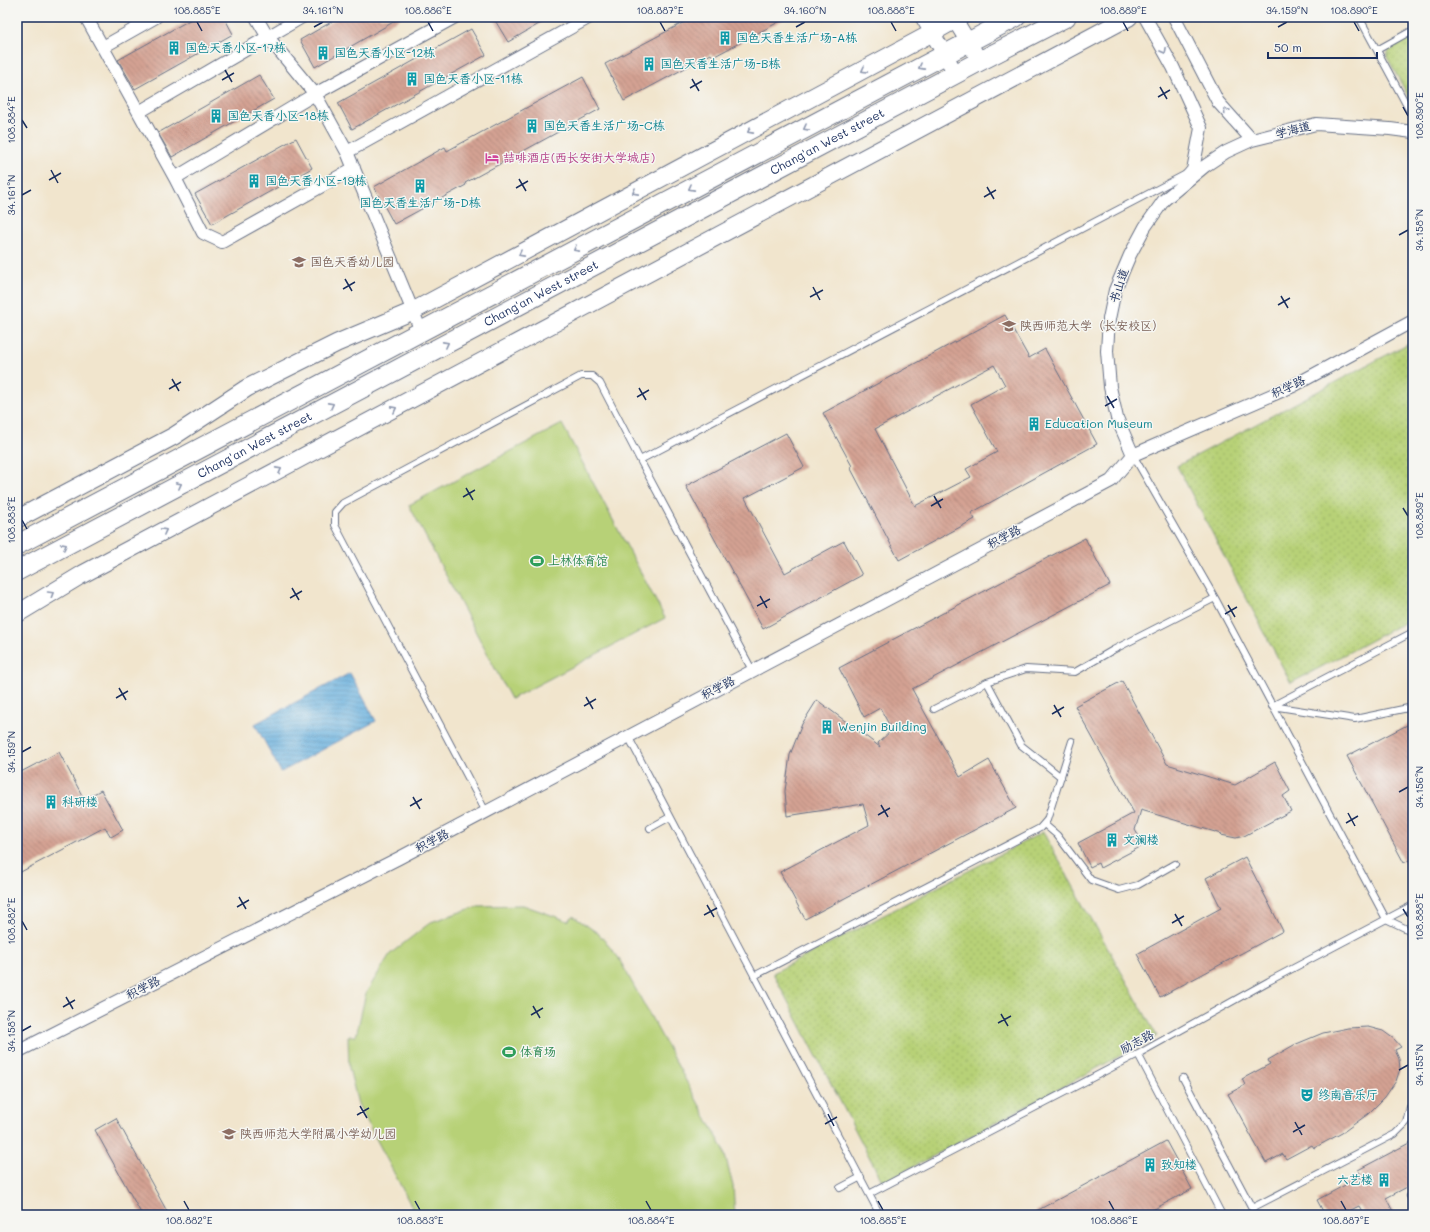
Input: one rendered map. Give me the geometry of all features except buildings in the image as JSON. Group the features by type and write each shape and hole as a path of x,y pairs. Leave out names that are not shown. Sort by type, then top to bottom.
{"main road":[{"name":"Chang'an West street","path":"17,545 1016,17"},
{"name":"Chang'an West street","path":"17,571 980,61 1066,17"},
{"path":"17,614 83,574 1129,17"},
{"path":"17,519 174,436 247,388 336,343 413,311 932,33 956,18"}],"street":[{"path":"86,17 175,178 203,233 222,242 354,168"},
{"path":"103,47 156,17"},
{"path":"256,17 267,36 315,94 347,152 421,331"},
{"path":"139,112 267,36 302,17"},
{"path":"175,178 315,94 455,17"},
{"path":"347,152 590,17"},
{"path":"923,17 956,74"},
{"path":"1145,17 1202,128 1199,168"},
{"path":"1174,17 1218,102 1252,140"},
{"path":"956,18 968,42 980,61"},
{"name":"学海道","path":"1199,168 1226,152 1252,140 1316,124 1413,132"},
{"name":"书山道","path":"1133,455 1117,418 1110,387 1107,351 1109,319 1115,290 1130,255 1145,227 1164,200 1199,168"},
{"name":"积学路","path":"17,1052 392,862 1111,481 1133,455 1293,386 1413,321"}],"lane":[{"path":"1359,17 1413,117"},
{"path":"1377,50 1413,30"},
{"path":"640,460 1199,168"},
{"path":"486,812 335,525 335,512 343,503 582,376 592,376 600,383 752,670"},
{"path":"1133,455 1214,598 1386,919 1413,932"},
{"path":"934,709 987,682 1026,669 1075,672 1113,650 1214,598"},
{"path":"1272,706 1413,632"},
{"path":"987,682 1020,746 1062,778"},
{"path":"1272,706 1355,719 1413,707"},
{"path":"628,736 880,1215"},
{"path":"754,976 1040,828 1047,820 1062,778 1072,741"},
{"path":"650,828 670,817"},
{"path":"1044,824 1057,835 1091,880 1119,890 1138,885 1175,864"},
{"name":"励志路","path":"869,1194 1138,1054 1413,905"},
{"path":"1138,1054 1222,1215"},
{"path":"1183,1078 1252,1208 1395,1134 1406,1123 1410,1107 1413,1105"},
{"path":"840,1188 861,1177"}],"green space":[{"path":"1413,35 1413,105 1387,57 1389,48"},
{"path":"1413,341 1413,618 1291,683 1177,466"},
{"name":"上林体育馆","path":"562,424 665,618 511,699 409,505"},
{"path":"1043,832 1157,1036 883,1183 773,973"},
{"name":"体育场","path":"523,905 568,921 573,916 599,934 618,957 723,1148 733,1186 735,1215 416,1215 358,1104 349,1068 348,1036 356,1036 366,993 390,954 431,922 478,906"}],"water":[{"path":"350,673 376,721 281,772 255,724"}],"place":[{"name":"国色天香生活广场-A栋","path":"725,38"},
{"name":"国色天香小区-17栋","path":"174,48"},
{"name":"国色天香小区-12栋","path":"323,53"},
{"name":"国色天香生活广场-B栋","path":"649,64"},
{"name":"国色天香小区-11栋","path":"412,79"},
{"name":"国色天香小区-18栋","path":"216,116"},
{"name":"国色天香生活广场-C栋","path":"532,126"},
{"name":"喆啡酒店(西长安街大学城店)","path":"492,158"},
{"name":"国色天香小区-19栋","path":"254,181"},
{"name":"国色天香生活广场-D栋","path":"420,186"},
{"name":"国色天香幼儿园","path":"299,262"},
{"name":"陕西师范大学（长安校区）","path":"1009,326"},
{"name":"Education Museum","path":"1034,424"},
{"name":"上林体育馆","path":"537,561"},
{"name":"Wenjin Building","path":"827,727"},
{"name":"科研楼","path":"51,802"},
{"name":"文澜楼","path":"1112,840"},
{"name":"体育场","path":"509,1052"},
{"name":"终南音乐厅","path":"1307,1095"},
{"name":"陕西师范大学附属小学幼儿园","path":"229,1134"},
{"name":"致知楼","path":"1150,1165"},
{"name":"六艺楼","path":"1384,1180"}]}
